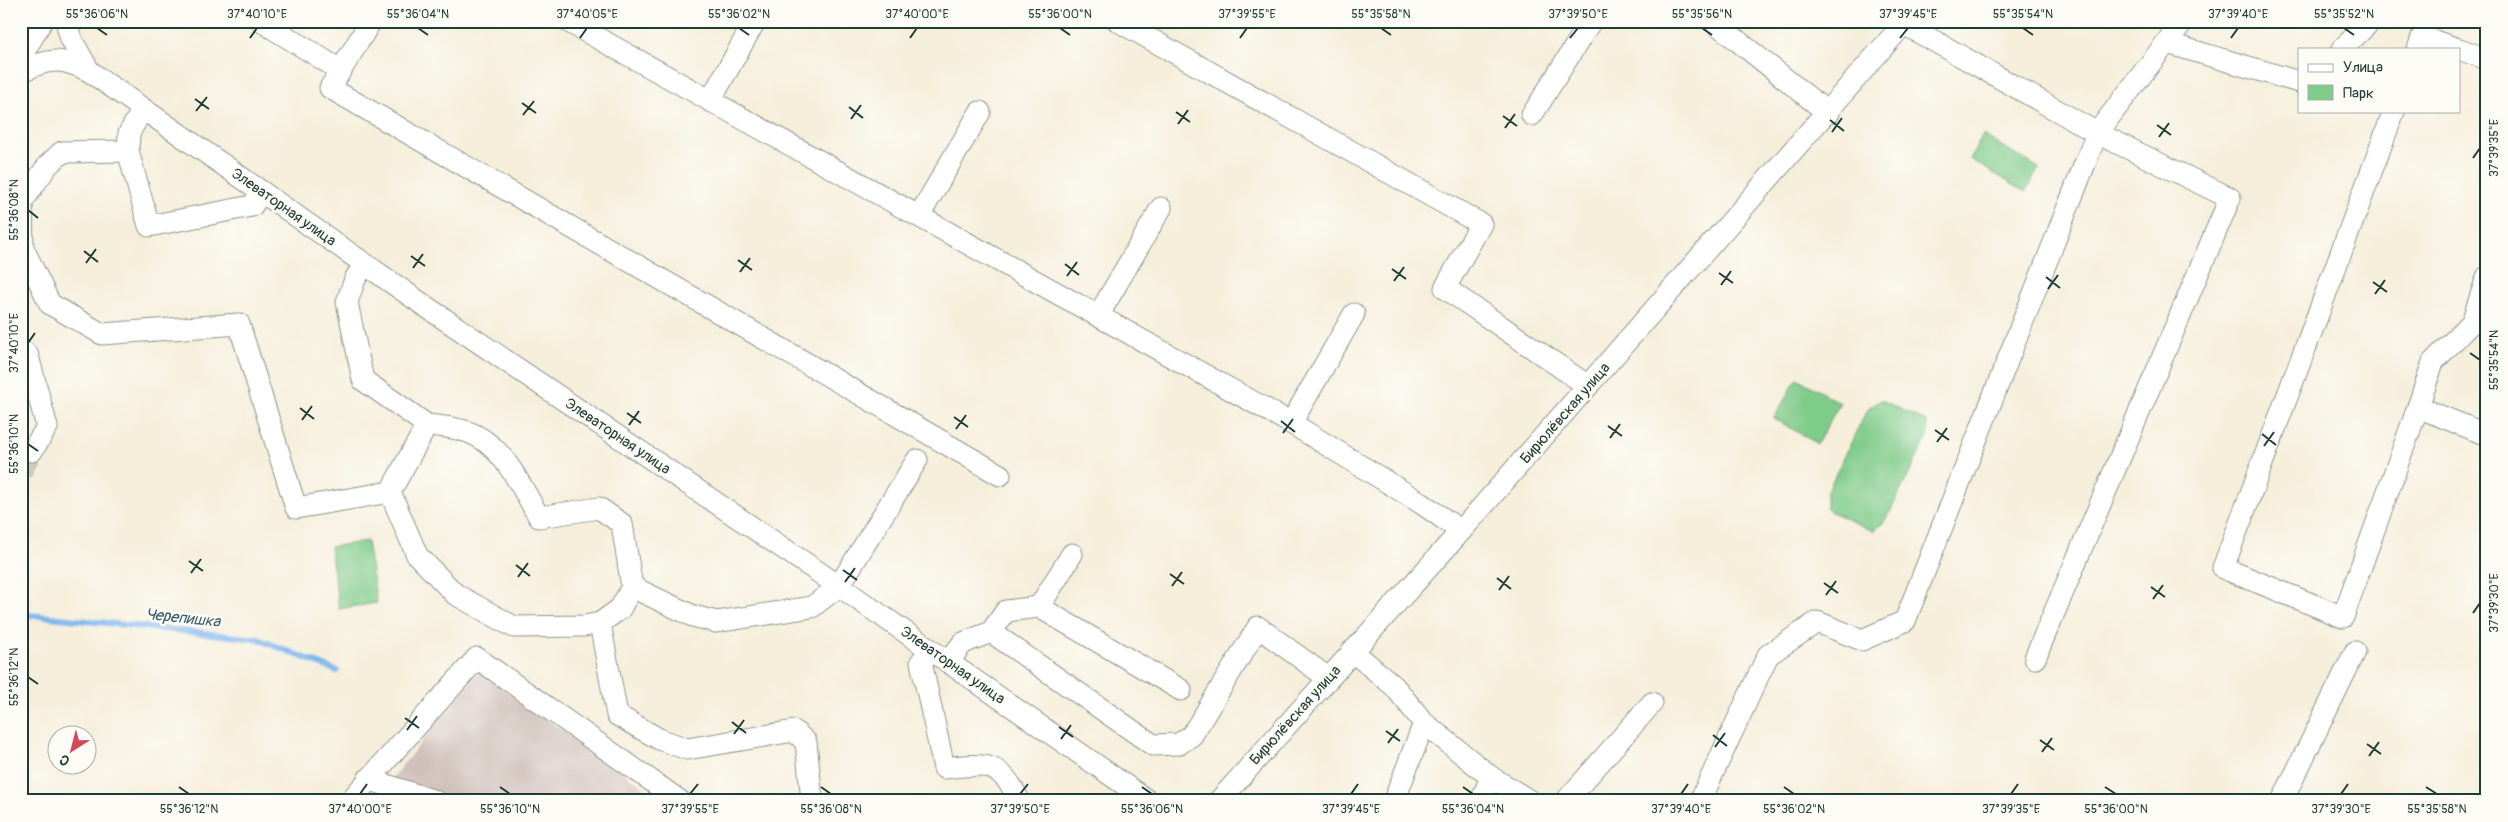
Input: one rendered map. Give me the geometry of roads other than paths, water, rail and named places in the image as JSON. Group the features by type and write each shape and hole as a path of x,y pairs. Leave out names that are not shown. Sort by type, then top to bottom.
{"street":[{"path":"21,57 42,21"},
{"path":"66,21 71,39 89,70"},
{"path":"261,21 340,70"},
{"path":"371,21 330,88 1000,475"},
{"path":"567,21 1291,423 1421,503 1461,531"},
{"path":"710,101 755,21"},
{"path":"1118,21 1481,224 1445,288 1588,386"},
{"path":"1532,115 1591,21"},
{"path":"1713,21 1828,113"},
{"path":"1700,801 1768,655 1817,622 1862,640 1905,621 2097,133 2183,21"},
{"path":"2343,48 2371,21"},
{"path":"1905,23 2097,133 2230,198 2035,658"},
{"name":"Бирюлёвская улица","path":"1218,801 1461,531 1905,23"},
{"path":"2418,48 2422,37 2456,48"},
{"path":"2167,43 2298,82"},
{"path":"2460,49 2487,59"},
{"path":"21,72 35,64 69,60 89,70"},
{"name":"Элеваторная улица","path":"89,70 366,264 839,586 1148,801"},
{"path":"143,109 129,133 128,151 149,226 252,206 262,192"},
{"path":"920,216 980,112"},
{"path":"2394,112 2223,568 2342,617 2433,362 2472,322 2487,277"},
{"path":"128,151 62,152 48,165 22,202 23,248 50,304 102,334 239,324 296,508 390,492"},
{"path":"1098,316 1161,208"},
{"path":"366,264 355,278 347,302 363,380 427,425 463,430 490,444 513,473 539,518 600,508 622,524 632,587 620,609 600,623 584,626 514,627 455,594 417,555 390,492"},
{"path":"1291,423 1354,314"},
{"path":"21,349 28,356 47,427 32,451"},
{"path":"2418,407 2487,435"},
{"path":"390,492 427,425"},
{"path":"632,587 693,616 716,622 812,607 839,586 916,460"},
{"path":"1038,606 1072,554"},
{"path":"948,662 963,643 991,632 1006,610 1038,606 1181,690"},
{"path":"600,623 617,715 659,739 687,749 794,731 806,742 812,801"},
{"path":"991,632 1153,745 1179,744 1192,735 1258,627 1328,678"},
{"path":"931,650 921,662 944,768 981,764 998,771 1015,792 1019,801"},
{"path":"1352,651 1394,686 1424,723 1491,777 1530,801"},
{"path":"2282,801 2355,652"},
{"path":"350,801 477,658 680,801"},
{"path":"1566,801 1652,703"},
{"path":"1394,801 1424,723"},
{"path":"1481,801 1491,777"},
{"path":"368,779 435,801"}],"waterway":[{"name":"Черепишка","path":"21,614 258,639 337,671"}],"tunnel":[{"path":"21,473 32,451"}]}
